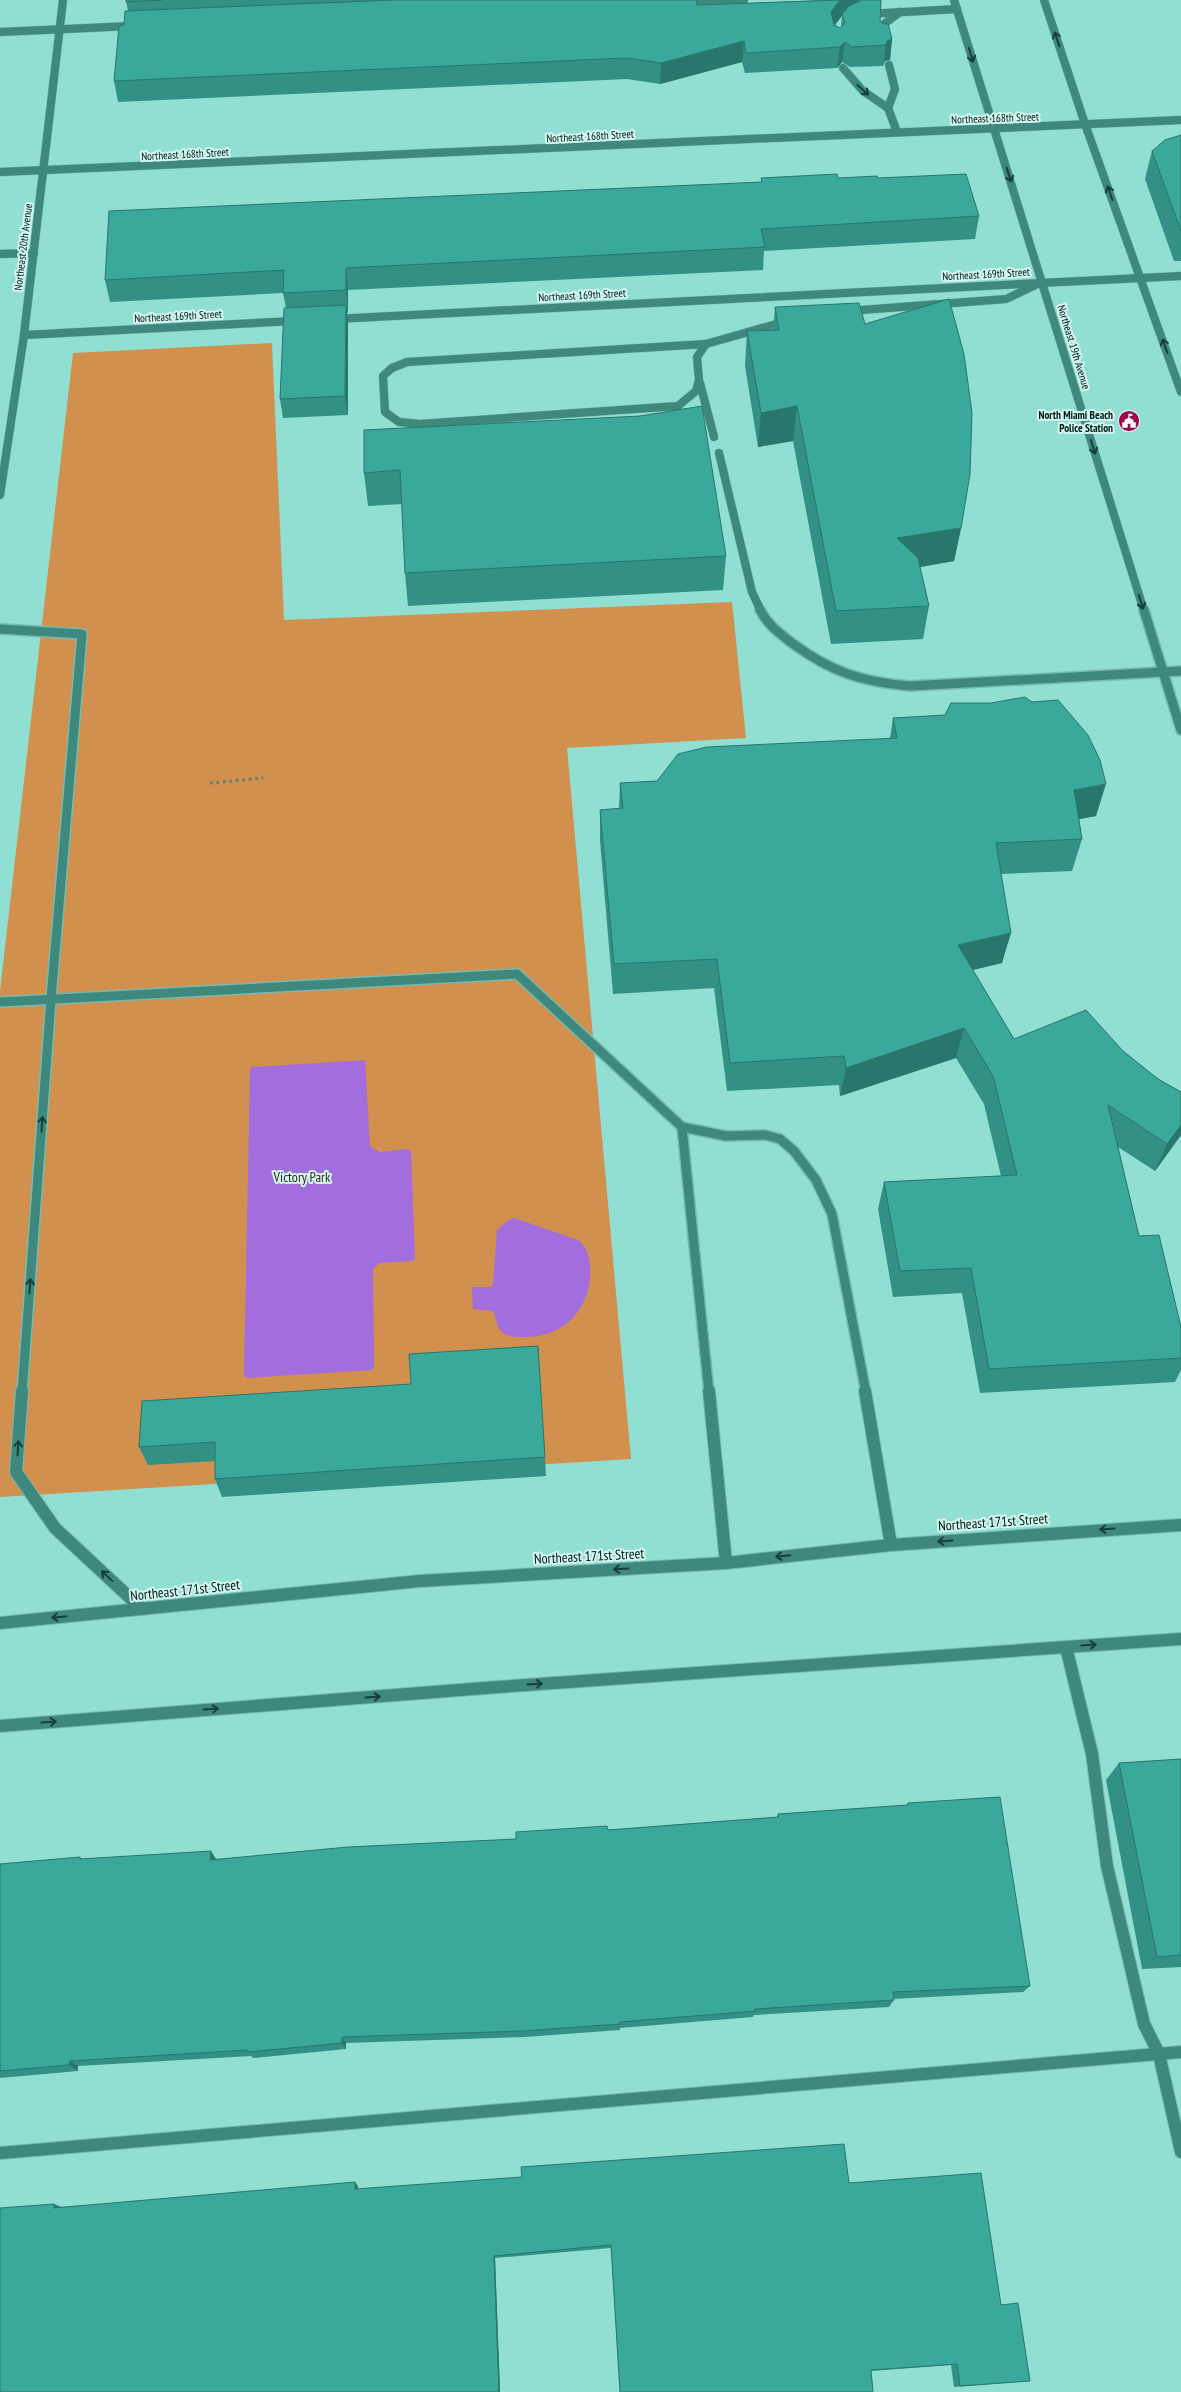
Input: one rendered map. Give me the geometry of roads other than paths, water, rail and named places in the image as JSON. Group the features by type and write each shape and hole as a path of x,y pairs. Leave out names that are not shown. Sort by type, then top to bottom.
{"street":[{"name":"Northeast 20th Avenue","path":"0,495 24,335 63,0"},
{"path":"670,3 744,0"},
{"name":"Northeast 19th Avenue","path":"954,0 1181,730"},
{"path":"1044,0 1085,124 1181,392"},
{"path":"858,15 957,9"},
{"path":"883,40 884,24 901,12"},
{"path":"0,32 140,26"},
{"path":"888,108 895,89 889,65"},
{"path":"843,68 863,91 888,108 897,132"},
{"name":"Northeast 168th Street","path":"0,172 1181,120"},
{"path":"0,254 34,253"},
{"name":"Northeast 169th Street","path":"325,319 1181,276"},
{"path":"838,312 1006,299 1042,282"},
{"path":"700,383 694,397 678,406 420,424 399,422 385,412 383,376 392,368 407,362 706,344 799,318"},
{"name":"Northeast 169th Street","path":"24,335 305,320"},
{"path":"706,344 697,357 700,383 714,437"},
{"path":"719,454 752,592 760,609 770,626 810,656 839,673 872,683 910,686 1181,671"},
{"path":"0,629 82,634 51,999 16,1472 55,1528 142,1609"},
{"path":"0,1002 517,974 682,1127 726,1136 765,1135 780,1139 794,1151 816,1180 832,1214 878,1459 892,1545"},
{"path":"682,1127 726,1563"},
{"name":"Northeast 171st Street","path":"0,1623 420,1581 726,1563 892,1545 1181,1525"},
{"path":"0,1726 508,1686 1181,1638"},
{"path":"1066,1647 1092,1754 1107,1866 1144,2024 1159,2054 1181,2152"},
{"path":"0,2153 1181,2052"}],"place":[{"name":"North Miami Beach Police Station","path":"1129,421"}],"park label":[{"name":"Victory Park","path":"302,1177"}]}
